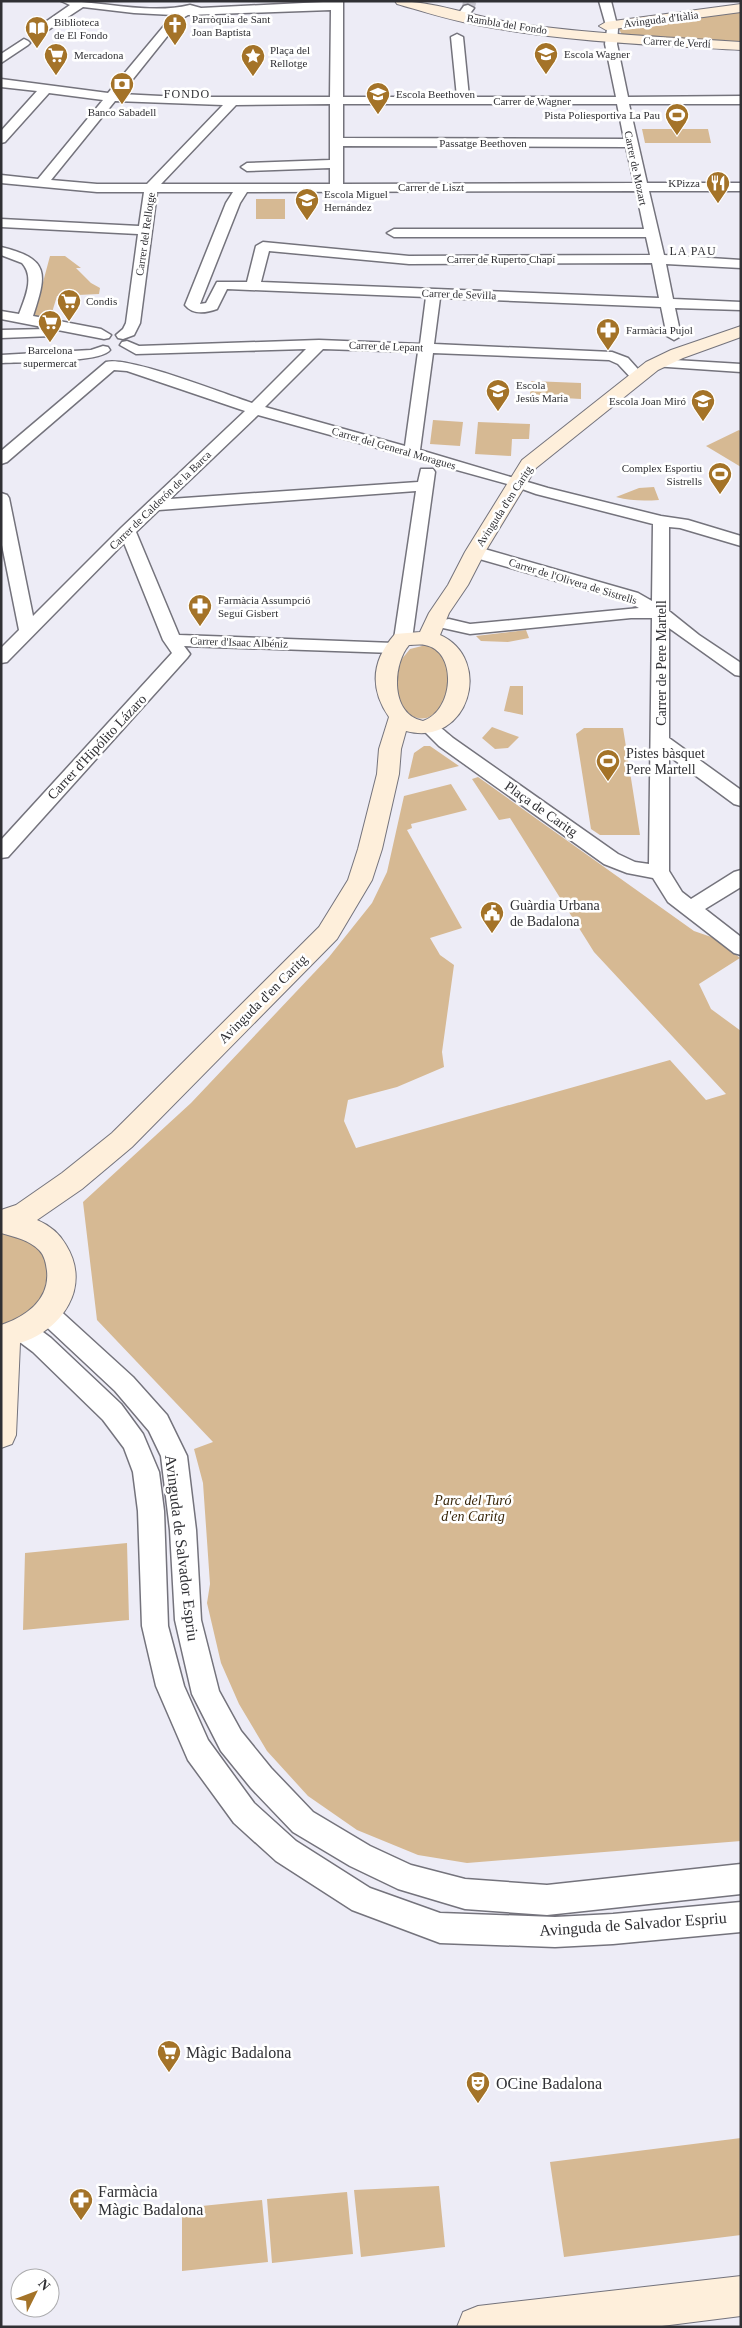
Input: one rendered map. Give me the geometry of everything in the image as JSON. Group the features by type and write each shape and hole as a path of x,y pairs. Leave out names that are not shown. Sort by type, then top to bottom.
{"street":[{"path":"66,1 121,11 184,12 337,4 336,187"},
{"path":"42,182 177,17 200,1"},
{"name":"Rambla del Fondo","path":"402,1 466,12"},
{"name":"Rambla del Fondo","path":"428,1 507,26 613,32"},
{"name":"Carrer de Mozart","path":"605,1 613,32 611,44 630,143 668,302 674,336"},
{"path":"35,34 82,3"},
{"name":"Avinguda d'Itàlia","path":"613,32 741,8"},
{"name":"Carrer de Verdi","path":"613,32 741,46"},
{"path":"457,37 462,101"},
{"path":"1,60 24,43"},
{"name":"Carrer de Wagner","path":"1,83 112,97 180,101 741,100"},
{"path":"1,139 45,90"},
{"name":"Carrer del Rellotge","path":"4,452 112,346 129,332 134,323 152,187 233,101"},
{"name":"Passatge Beethoven","path":"336,142 630,143"},
{"path":"246,167 336,164"},
{"name":"Carrer de Liszt","path":"1,179 97,188 741,187"},
{"name":"Carrer de Sevilla","path":"243,187 233,203 192,305 196,308 205,309 212,306 222,285 741,306"},
{"path":"1,223 146,230"},
{"path":"394,233 650,232"},
{"name":"Carrer de Ruperto Chapí","path":"253,286 263,246 409,260 658,259 741,264"},
{"path":"1,251 16,254 28,260 34,268 37,279 25,319"},
{"path":"412,453 434,293"},
{"path":"1,315 78,330 112,346"},
{"path":"1,334 78,330"},
{"name":"Avinguda d'en Caritg","path":"440,635 439,613 458,585 474,552 517,482 533,461 658,363 741,331"},
{"path":"41,332 74,334 112,346"},
{"name":"Carrer de Lepant","path":"112,346 136,350 151,350 319,344 612,356 623,361 638,377"},
{"name":"Carrer de Calderón de la Barca","path":"1,658 126,531 255,409 319,344"},
{"path":"1,359 93,354 112,346"},
{"name":"Carrer del General Moragues","path":"112,346 129,367 255,409 549,492 661,521 682,533 712,537 721,536 741,541"},
{"path":"699,346 694,350 698,358 715,366"},
{"path":"658,363 741,368"},
{"path":"429,458 398,644 384,675 387,698 399,718 428,729 440,722 453,706 461,682 452,655 440,635"},
{"path":"155,504 424,486"},
{"path":"1,498 28,632"},
{"name":"Carrer de Pere Martell","path":"659,871 661,521"},
{"name":"Carrer d'Isaac Albéniz","path":"126,531 172,640 398,644"},
{"path":"721,536 723,545 741,559"},
{"name":"Carrer de l'Olivera de Sistrells","path":"474,552 632,598 661,613 693,639 741,671"},
{"path":"398,644 470,629 632,613 661,613"},
{"name":"Carrer d'Hipólito Lázaro","path":"1,852 172,666 181,654 172,640"},
{"name":"Avinguda d'en Caritg","path":"1,1221 25,1214 72,1181 122,1140 328,933 360,880 370,849 388,774 390,749 399,718"},
{"name":"Avinguda d'en Caritg","path":"388,774 400,753 428,729"},
{"name":"Plaça de Caritg","path":"428,729 611,860 635,869 659,871"},
{"path":"661,741 741,800"},
{"path":"659,871 675,898 741,948"},
{"path":"689,909 712,897 741,877"},
{"name":"Avinguda d'en Caritg","path":"51,1242 50,1230 54,1210 72,1181"},
{"path":"1,1221 19,1224 37,1231 51,1242 61,1260 63,1280 57,1297 46,1312 9,1334 1,1435"},
{"name":"Avinguda de Salvador Espriu","path":"46,1312 124,1384 158,1423 174,1456 183,1530 188,1620 206,1694 231,1741 261,1778 303,1822 360,1856 408,1879 465,1894 547,1900 741,1879"},
{"name":"Avinguda de Salvador Espriu","path":"9,1334 42,1345 112,1412 134,1442 146,1472 151,1511 155,1626 170,1686 198,1750 244,1813 286,1851 362,1900 440,1928 554,1932 614,1929 741,1917"},
{"path":"478,2327 741,2296"}],"green space":[{"path":"741,12 741,42 628,36 622,35 619,29"},
{"name":"Pista Poliesportiva La Pau","path":"642,129 708,129 711,143 645,143"},
{"path":"256,199 285,199 285,219 256,219"},
{"path":"50,256 65,256 81,268 76,268 91,283 100,288 99,294 57,296 50,319 34,316"},
{"path":"531,381 581,383 581,399 530,396"},
{"path":"433,420 463,422 460,446 430,444"},
{"path":"478,422 530,424 529,439 512,439 511,456 475,454"},
{"path":"739,430 741,432 741,467 706,446"},
{"path":"654,487 659,500 616,497 639,488"},
{"path":"526,630 529,638 508,642 481,641 476,636"},
{"path":"426,645 441,650 453,681 440,707 429,717 422,719 413,717 403,711 393,684 401,660 410,649"},
{"path":"510,686 523,686 523,715 504,711"},
{"path":"492,727 519,737 508,748 495,749 482,738"},
{"name":"Pistes bàsquet Pere Martell","path":"584,728 623,728 640,835 600,835 591,829 576,734"},
{"path":"424,746 430,746 459,766 408,779 414,753"},
{"name":"Parc del Turó d'en Caritg","path":"478,777 694,931 717,939 740,958 699,984 711,1009 741,1031 741,1841 467,1863 418,1855 357,1830 308,1796 267,1751 239,1704 221,1663 207,1603 210,1584 203,1483 194,1449 213,1442 97,1320 83,1202 191,1103 329,957 372,903 387,872 404,796 451,784 467,810 411,824 412,828 407,830 462,928 430,938 440,955 454,965 442,1052 444,1067 397,1087 348,1100 344,1121 356,1148 670,1060 706,1100 726,1094 594,952 510,818 499,820 472,779"},
{"path":"1,1232 15,1235 36,1247 44,1256 49,1278 45,1291 38,1303 30,1311 1,1325"},
{"path":"127,1543 129,1620 23,1630 25,1553"},
{"path":"741,2138 741,2235 564,2257 550,2162"},
{"path":"439,2186 445,2247 361,2257 354,2190"},
{"path":"347,2192 353,2254 272,2263 267,2199"},
{"path":"262,2200 268,2262 182,2271 182,2208"}],"tunnel":[{"path":"468,8 470,1"}],"place":[{"name":"Parròquia de Sant Joan Baptista","path":"175,46"},
{"name":"Biblioteca de El Fondo","path":"37,49"},
{"name":"Escola Wagner","path":"546,75"},
{"name":"Mercadona","path":"56,76"},
{"name":"Plaça del Rellotge","path":"253,77"},
{"name":"Banco Sabadell","path":"122,105"},
{"name":"Escola Beethoven","path":"378,115"},
{"name":"Pista Poliesportiva La Pau","path":"677,136"},
{"name":"KPizza","path":"718,204"},
{"name":"Escola Miguel Hernández","path":"307,221"},
{"name":"Condis","path":"69,322"},
{"name":"Barcelona supermercat","path":"50,343"},
{"name":"Farmàcia Pujol","path":"608,351"},
{"name":"Escola Jesús Maria","path":"498,412"},
{"name":"Escola Joan Miró","path":"703,422"},
{"name":"Complex Esportiu Sistrells","path":"720,495"},
{"name":"Farmàcia Assumpció Seguí Gisbert","path":"200,627"},
{"name":"Pistes bàsquet Pere Martell","path":"608,782"},
{"name":"Guàrdia Urbana de Badalona","path":"492,934"},
{"name":"Màgic Badalona","path":"169,2073"},
{"name":"OCine Badalona","path":"478,2104"},
{"name":"Farmàcia Màgic Badalona","path":"81,2221"}],"district":[{"name":"FONDO","path":"187,94"},
{"name":"LA PAU","path":"693,251"}]}
